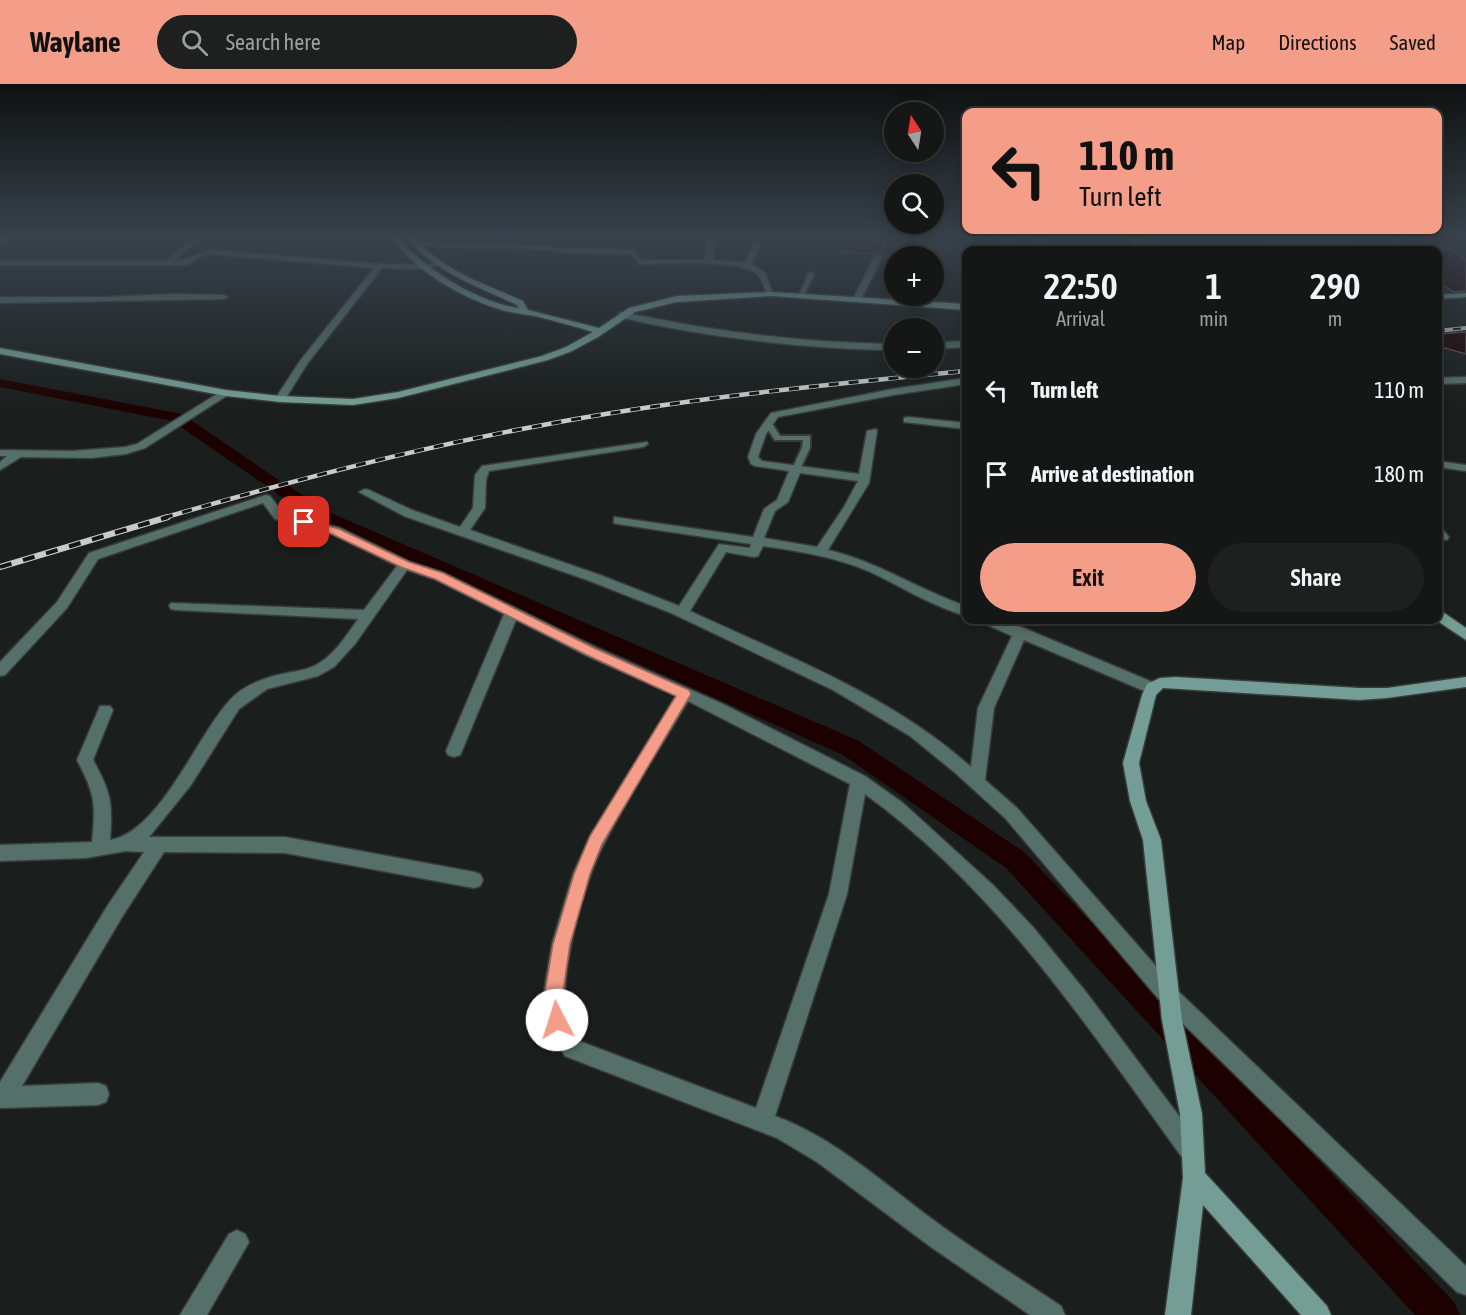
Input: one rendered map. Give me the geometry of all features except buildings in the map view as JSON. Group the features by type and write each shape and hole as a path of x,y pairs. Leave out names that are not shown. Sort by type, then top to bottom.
{"street":[{"path":"280,399 303,363 359,292"},
{"path":"471,292 502,308 525,311 600,331"},
{"path":"498,292 520,303 525,311"},
{"path":"857,299 861,292"},
{"path":"0,351 226,393 280,399 353,402 398,395 545,358 569,349 622,315 641,307 677,299 771,294 962,307"},
{"path":"1442,297 1466,295"},
{"path":"0,300 224,297"},
{"path":"622,315 669,325 765,337 846,346 884,347"},
{"path":"944,345 962,344"},
{"path":"1442,381 1466,380"},
{"path":"864,478 759,464 753,460 760,434 775,415 893,392 962,382"},
{"path":"0,453 106,454 126,452 141,446 203,405 226,393"},
{"path":"908,420 962,426"},
{"path":"820,552 850,507 864,478 872,431"},
{"path":"462,532 477,513 481,501 481,475 486,468 643,444"},
{"path":"0,467 19,453"},
{"path":"1442,465 1466,468"},
{"path":"682,613 723,547 754,553 770,509 782,502 796,470"},
{"path":"365,492 408,513 595,578 682,613 838,686 915,732 1011,813 1170,997 1466,1283"},
{"path":"0,671 62,605 93,556 266,498 273,512 279,516 336,531 405,565 439,576 592,652 685,694 859,781 897,808 987,891 1026,933 1079,999 1192,1153"},
{"path":"618,520 820,552 872,568 943,603 962,610"},
{"path":"127,844 142,834 161,813 234,705 249,691 263,684 310,675 328,664 351,638 389,581 405,565"},
{"path":"176,606 366,615"},
{"path":"454,751 512,612"},
{"path":"1442,617 1466,635"},
{"path":"1000,624 1152,688"},
{"path":"977,782 986,708 1021,632"},
{"path":"1178,1315 1194,1178 1191,1114 1172,1020 1152,840 1138,801 1131,763 1152,688 1160,683 1176,682 1359,694 1388,693 1466,682"},
{"path":"685,694 596,841 582,874 561,944 554,992 557,1020 562,1034 572,1049 784,1130 825,1154 939,1239 1052,1315"},
{"path":"100,848 104,810 99,786 85,760 105,710"},
{"path":"762,1122 838,894 859,781"},
{"path":"0,853 100,848 127,844 285,845 474,880"},
{"path":"2,1097 115,911 159,844"},
{"path":"2,1097 98,1094"},
{"path":"1194,1178 1318,1315"},
{"path":"193,1315 237,1242"}],"lane":[{"path":"768,424 778,438 807,438 806,448 796,470"}],"shaded area":[{"path":"1466,332 1466,354 1442,348 1442,334"}],"waterway":[{"path":"0,383 177,417 271,481"},
{"path":"283,490 318,514 851,748 1015,860 1441,1315"}],"railway":[{"path":"1442,330 1466,328"},
{"path":"163,518 349,467 443,445 591,416 805,387 962,371"},
{"path":"0,567 168,517"}],"route":[{"path":"304,522 336,531 405,565 439,576 592,652 685,694 596,841 582,874 561,944 554,992 557,1020"}]}
